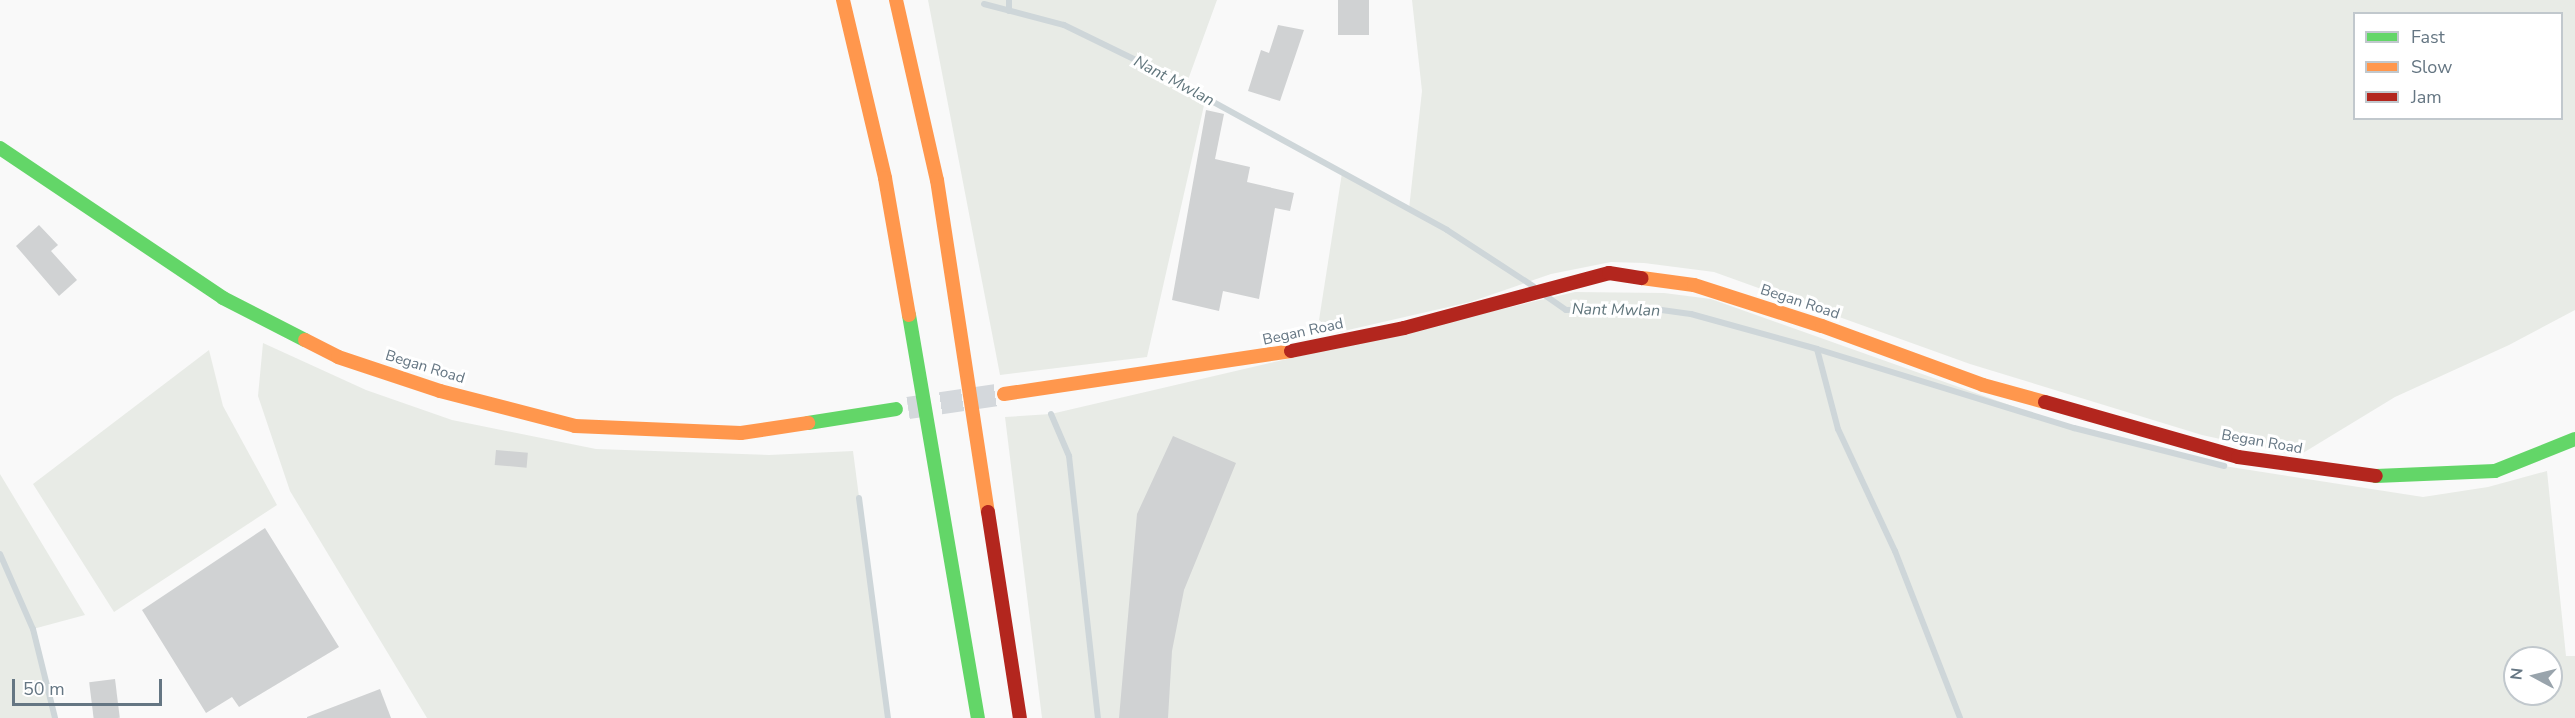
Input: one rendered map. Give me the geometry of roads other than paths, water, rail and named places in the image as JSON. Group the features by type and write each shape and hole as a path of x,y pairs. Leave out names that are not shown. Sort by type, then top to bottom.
{"main road":[{"path":"843,0 885,178 978,718"},
{"path":"896,0 937,180 1020,718"},
{"name":"Began Road","path":"0,148 223,298 338,357 440,390 575,426 741,433 896,410"},
{"name":"Began Road","path":"1004,394 1260,357 1404,328 1609,273 1694,285 1822,326 1983,385 2238,457 2395,477 2495,471 2575,439"}],"waterway":[{"path":"1009,0 1009,11"},
{"name":"Nant Mwlan","path":"984,4 1064,25 1144,64 1447,230 1533,286"},
{"name":"Nant Mwlan","path":"1546,296 1566,310 1647,308 1691,314 1817,349 1838,429 1895,551 1960,718"},
{"path":"1817,349 2074,428 2224,466"},
{"path":"1051,414 1069,456 1098,718"},
{"path":"859,498 888,718"},
{"path":"0,554 33,629 55,718"}],"tunnel":[{"path":"908,408 1004,394"}]}
